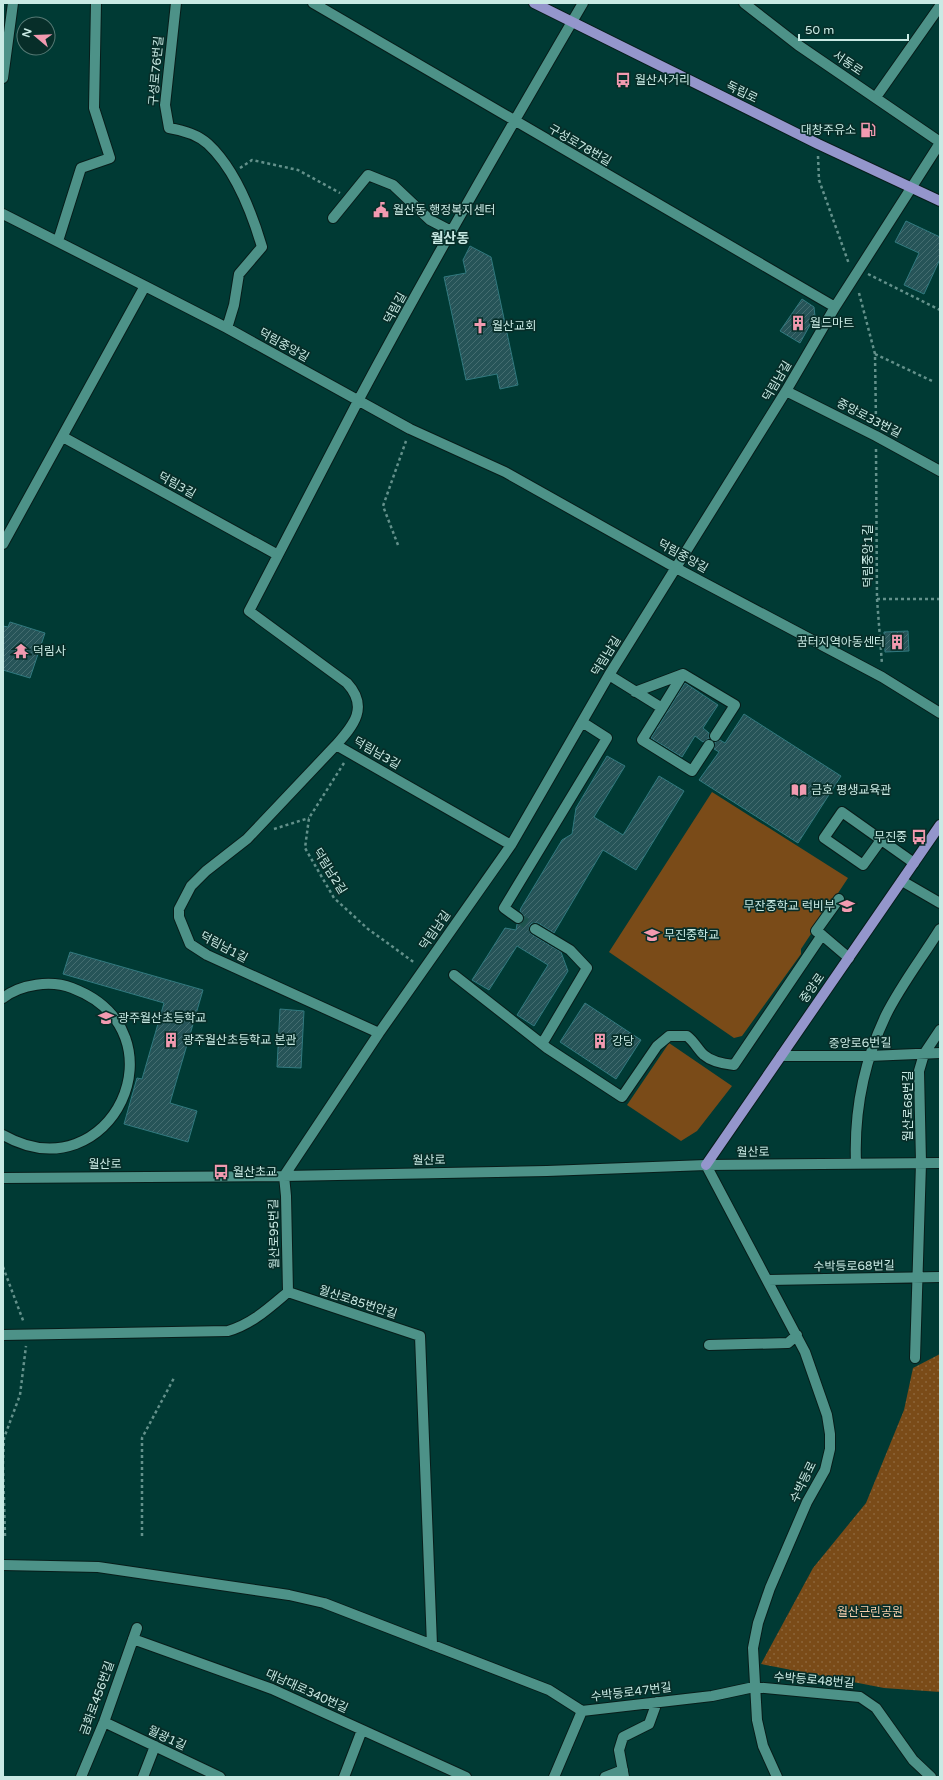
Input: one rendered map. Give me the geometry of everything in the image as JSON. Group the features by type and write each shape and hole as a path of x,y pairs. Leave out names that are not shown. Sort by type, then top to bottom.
{"main road":[{"name":"독립로","path":"534,3 818,144 940,201"},
{"name":"중앙로","path":"706,1165 940,825"}],"street":[{"path":"3,78 14,3"},
{"path":"58,241 81,168 110,158 94,108 96,3"},
{"name":"구성로76번길","path":"176,3 165,105 168,128 184,131 208,144 232,174 256,226 262,247 239,274 234,305 227,328"},
{"name":"구성로78번길","path":"313,3 835,308"},
{"name":"덕림길","path":"249,611 358,400 451,231 583,3"},
{"name":"서동로","path":"744,3 798,45 940,142"},
{"path":"876,97 940,6"},
{"name":"덕림남길","path":"284,1176 379,1033 511,845 609,675 786,391 835,308 940,142"},
{"path":"333,218 368,175 393,185 430,220 451,231"},
{"name":"덕림중앙길","path":"3,214 227,328 410,429 505,472 676,568 882,677 940,713"},
{"path":"3,544 145,286"},
{"name":"중앙로33번길","path":"786,391 876,436 940,471"},
{"name":"덕림3길","path":"63,437 278,555"},
{"name":"덕림남3길","path":"249,611 348,683 355,692 358,703 353,726 336,745 511,845"},
{"path":"635,692 683,674"},
{"path":"683,674 642,740 692,771 708,745"},
{"path":"683,674 735,705 715,736"},
{"path":"609,675 662,708"},
{"path":"518,918 504,908 607,738 582,722"},
{"name":"덕림남1길","path":"336,745 247,839 206,871 191,886 179,909 179,917 184,934 190,944 207,956 379,1033"},
{"path":"881,840 863,865 824,838 842,812 914,863"},
{"path":"902,881 940,903"},
{"path":"839,899 816,931 849,958"},
{"path":"535,929 570,950 587,968 542,1044"},
{"path":"856,1163 855,1132 864,1075 869,1056 887,1014 940,929"},
{"path":"454,975 542,1044 622,1097 657,1046 670,1036 687,1036 696,1043 704,1055 721,1063 734,1065 822,935"},
{"path":"3,998 10,993 36,984 64,985 90,995 111,1012 125,1036 130,1064 126,1092 114,1115 95,1134 71,1146 45,1149 19,1144 3,1135"},
{"name":"월산로68번길","path":"915,1358 921,1163 919,1071 924,1054 940,1030"},
{"name":"중앙로6번길","path":"781,1056 869,1056 940,1053"},
{"name":"월산로","path":"3,1178 284,1176 539,1171 706,1165 940,1163"},
{"name":"수박등로","path":"706,1165 797,1335 808,1360 827,1415 830,1434 830,1449 825,1470 807,1502 770,1588 758,1623 753,1648 757,1720 763,1746 777,1777"},
{"name":"월산로95번길","path":"284,1176 288,1292"},
{"name":"수박등로68번길","path":"768,1280 940,1277"},
{"path":"3,1335 228,1331 242,1326 259,1316 288,1292"},
{"name":"월산로85번안길","path":"288,1292 420,1336 432,1645"},
{"path":"709,1345 788,1343 797,1335"},
{"path":"3,1565 98,1567 289,1595 324,1603 549,1690 582,1711"},
{"name":"금화로456번길","path":"81,1777 104,1722 137,1628"},
{"name":"대남대로340번길","path":"133,1639 272,1689 466,1777"},
{"name":"수박등로47번길","path":"554,1777 582,1711 712,1696 754,1687"},
{"name":"수박등로48번길","path":"754,1687 860,1697 876,1708 913,1760 931,1777"},
{"path":"605,1777 624,1774 619,1750 623,1737 649,1724 657,1702"},
{"name":"월광1길","path":"104,1722 214,1776"},
{"path":"344,1777 362,1730"},
{"path":"143,1777 155,1746"}],"path":[{"path":"232,174 252,160 298,170 349,199"},
{"path":"859,270 940,310"},
{"path":"875,354 932,381"},
{"path":"398,545 383,506 410,429"},
{"name":"덕림중앙1길","path":"876,436 877,599 882,677"},
{"path":"877,599 940,599"},
{"name":"덕림남2길","path":"350,753 309,818 305,848 334,898 368,929 424,969"},
{"path":"267,832 309,818"},
{"path":"3,1268 25,1326 26,1335 24,1376 20,1395 4,1438 3,1464 5,1536"},
{"path":"142,1536 142,1438 174,1378"}],"green space":[{"path":"712,792 848,878 801,949 801,954 742,1036 734,1038 609,952"},
{"path":"669,1043 732,1086 697,1131 681,1141 627,1105"},
{"name":"월산근린공원","path":"940,1354 940,1692 884,1688 761,1664 813,1568 866,1503 904,1410 913,1368"}],"building":[{"path":"906,221 940,237 940,259 924,294 904,285 919,253 895,242"},
{"name":"월산교회","path":"470,246 491,257 518,385 500,389 497,374 466,380 444,277 466,273 463,260"},
{"name":"월드마트","path":"802,299 814,307 815,316 800,343 780,331"},
{"name":"덕림사","path":"10,622 45,633 30,678 3,670 3,626 8,627"},
{"name":"꿈터지역아동센터","path":"908,631 909,651 885,652 884,632"},
{"path":"685,683 718,705 703,728 709,733 709,739 703,742 695,736 682,757 651,738"},
{"path":"744,714 841,776 798,843 699,780 719,752 714,749 715,742 720,740 725,743"},
{"path":"607,756 625,766 594,817 623,835 659,776 684,791 636,870 603,850 554,933 538,923 532,923 530,925 529,929 531,934 561,952 568,971 534,1026 517,1015 548,965 517,946 489,990 472,980 505,928 516,930 517,924 523,921 524,916 520,911 521,908 562,840 572,834 576,808"},
{"name":"광주월산초등학교 본관","path":"70,952 203,990 170,1103 197,1111 188,1142 124,1124 137,1078 142,1079 164,1003 63,974"},
{"name":"강당","path":"585,1003 641,1040 616,1079 560,1042"},
{"path":"280,1009 304,1011 301,1068 277,1067"}],"tunnel":[{"path":"518,918 535,929"}],"place":[{"name":"월산사거리","path":"623,80"},
{"name":"대창주유소","path":"868,130"},
{"name":"월산동 행정복지센터","path":"381,210"},
{"name":"월드마트","path":"798,323"},
{"name":"월산교회","path":"480,326"},
{"name":"꿈터지역아동센터","path":"897,642"},
{"name":"덕림사","path":"21,651"},
{"name":"금호 평생교육관","path":"799,790"},
{"name":"무진중","path":"919,837"},
{"name":"무잔중학교 럭비부","path":"847,906"},
{"name":"무진중학교","path":"652,935"},
{"name":"광주월산초등학교","path":"106,1018"},
{"name":"광주월산초등학교 본관","path":"171,1040"},
{"name":"강당","path":"600,1041"},
{"name":"월산초교","path":"221,1172"}],"district":[{"name":"월산동","path":"450,238"}]}
